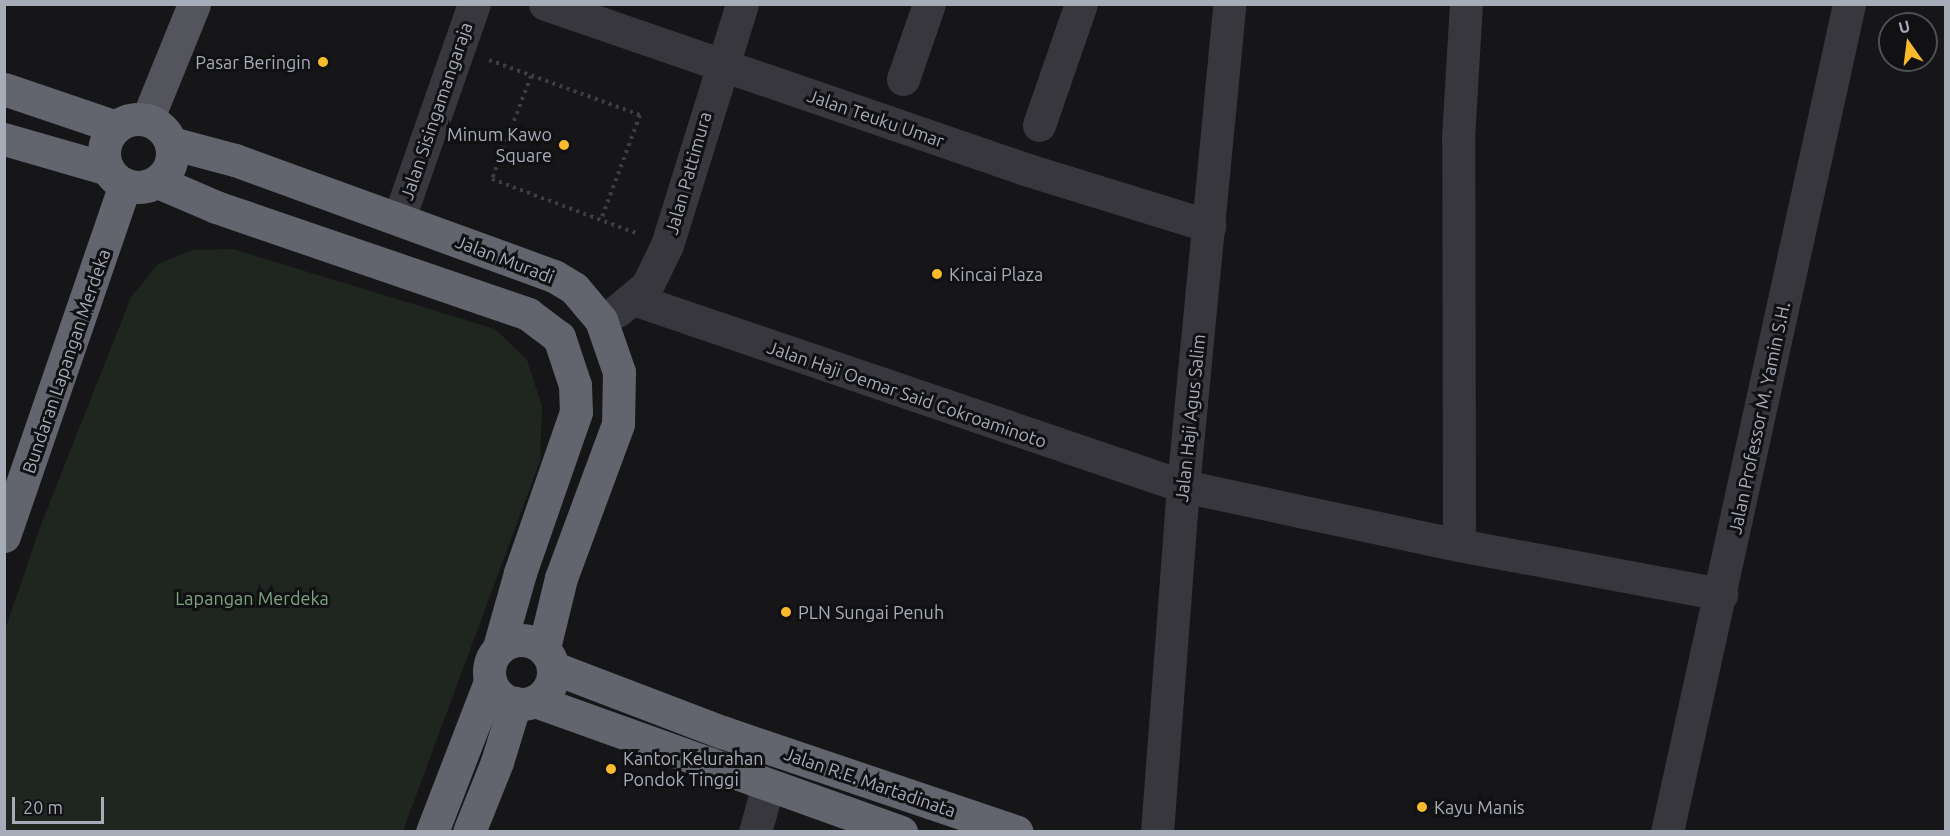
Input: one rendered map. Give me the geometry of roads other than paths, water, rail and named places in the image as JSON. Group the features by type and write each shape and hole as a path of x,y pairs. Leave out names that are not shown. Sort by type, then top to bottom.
{"highway":[{"path":"4,89 116,127"},
{"path":"4,139 116,177 147,186 158,182 168,171 173,157 171,143 158,124 147,120 131,120 116,127 107,140 104,155 116,177"},
{"name":"Jalan Muradi","path":"171,143 235,160 554,276 574,288 602,320 619,372 618,424 561,578 549,658"},
{"name":"Bundaran Lapangan Merdeka","path":"4,536 116,177"},
{"path":"158,182 216,207 528,314 559,337 575,385 576,412 520,573 499,647 492,657 490,682 432,831"},
{"path":"490,682 496,692 525,702 546,693 549,658 530,640 514,640 499,647"},
{"name":"Jalan R.E. Martadinata","path":"549,658 722,732 1017,831"},
{"path":"469,831 525,702"},
{"name":"Jalan R.E. Martadinata","path":"525,702 901,831"}],"main road":[{"path":"147,120 194,4"}],"street":[{"name":"Jalan Sisingamangaraja","path":"399,218 474,4"},
{"name":"Jalan Teuku Umar","path":"545,4 1025,169 1209,226"},
{"name":"Jalan Pattimura","path":"602,320 633,299 647,286 667,245 720,64 742,4"},
{"path":"903,79 929,4"},
{"path":"1039,125 1081,4"},
{"name":"Jalan Haji Agus Salim","path":"1157,831 1182,486 1229,4"},
{"path":"1459,545 1458,138 1466,4"},
{"name":"Jalan Professor M. Yamin S.H.","path":"1667,831 1849,4"},
{"name":"Jalan Haji Oemar Said Cokroaminoto","path":"633,299 1182,486 1459,545 1720,594"},
{"path":"755,831 768,785"}],"place":[{"name":"Pasar Beringin","path":"323,62"},
{"name":"Minum Kawo Square","path":"564,145"},
{"name":"Kincai Plaza","path":"937,274"},
{"name":"PLN Sungai Penuh","path":"786,612"},
{"name":"Kantor Kelurahan Pondok Tinggi","path":"611,769"},
{"name":"Kayu Manis","path":"1422,807"}],"park label":[{"name":"Lapangan Merdeka","path":"252,598"}]}
